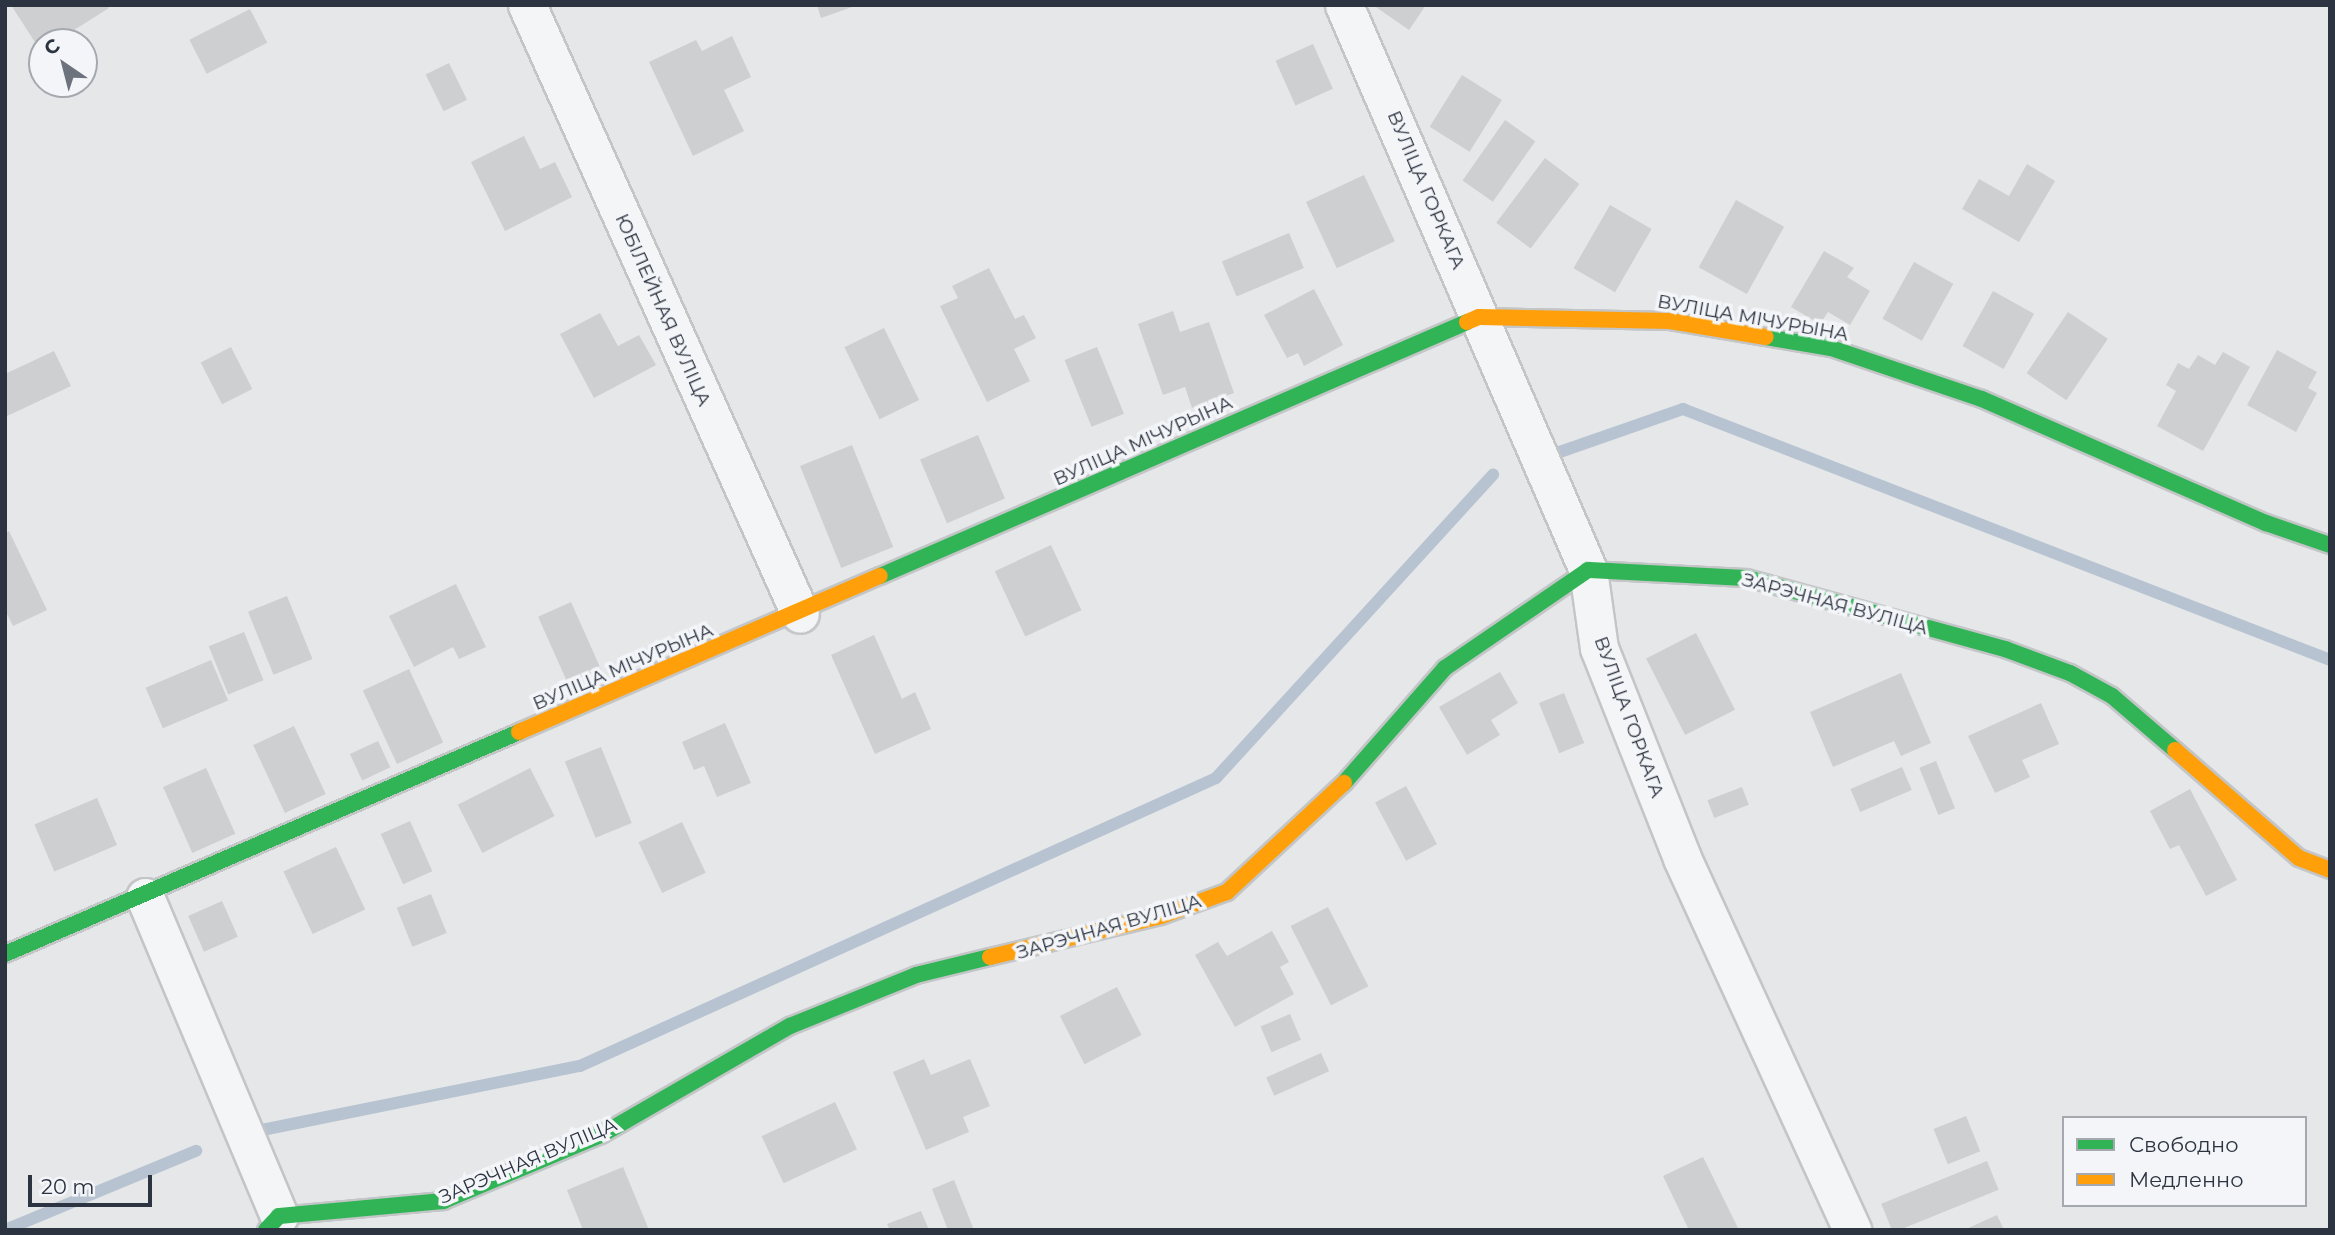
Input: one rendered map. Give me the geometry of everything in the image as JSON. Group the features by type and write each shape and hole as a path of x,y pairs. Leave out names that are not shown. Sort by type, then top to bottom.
{"street":[{"name":"ЮБІЛЕЙНАЯ ВУЛІЦА","path":"527,5 800,614"},
{"name":"ВУЛІЦА ГОРКАГА","path":"1344,5 1588,570 1599,648 1682,858 1852,1230"},
{"name":"ВУЛІЦА МІЧУРЫНА","path":"5,954 145,897 800,614 1479,317 1670,321 1831,348 1982,400 2266,523 2330,545"},
{"name":"ЗАРЭЧНАЯ ВУЛІЦА","path":"145,897 272,1223 443,1201 601,1135 790,1026 916,975 1161,916 1227,892 1338,789 1445,668 1588,570 1747,578 2005,649 2070,673 2112,696 2299,858 2330,870"}],"building":[{"path":"11,5 107,5 109,8 77,28 28,28 28,31"},
{"path":"817,5 855,5 855,6 821,18"},
{"path":"1373,5 1426,5 1409,30"},
{"path":"250,9 267,43 207,74 189,40"},
{"path":"732,36 751,77 724,90 744,131 693,156 649,62 696,40 702,51"},
{"path":"1313,44 1333,89 1295,105 1276,61"},
{"path":"449,63 467,100 444,111 426,74"},
{"path":"1462,75 1502,100 1470,152 1430,127"},
{"path":"1505,120 1535,141 1493,202 1463,181"},
{"path":"524,136 540,169 555,162 572,197 505,231 471,162"},
{"path":"1545,158 1579,184 1531,249 1496,223"},
{"path":"2027,164 2055,181 2019,242 1962,209 1979,179 2009,196"},
{"path":"1364,175 1395,241 1337,268 1306,202"},
{"path":"1736,200 1784,227 1747,294 1699,267"},
{"path":"1610,205 1652,229 1615,292 1574,268"},
{"path":"1289,233 1304,268 1237,297 1222,262"},
{"path":"1824,251 1854,268 1847,277 1870,291 1850,325 1828,312 1820,324 1791,307"},
{"path":"1914,262 1953,284 1922,341 1882,319"},
{"path":"989,268 1015,319 1024,315 1036,338 1014,349 1030,381 987,402 940,306 958,298 952,286"},
{"path":"1314,289 1343,345 1304,366 1298,353 1287,358 1264,315"},
{"path":"1993,291 2034,314 2004,369 1962,346"},
{"path":"1173,311 1180,332 1209,322 1234,393 1192,408 1185,387 1163,395 1138,324"},
{"path":"2068,312 2108,339 2066,400 2027,373"},
{"path":"600,313 618,346 639,335 656,365 594,398 560,334"},
{"path":"884,328 919,400 880,419 844,347"},
{"path":"231,347 252,389 222,404 201,362"},
{"path":"1097,347 1124,414 1092,427 1065,360"},
{"path":"2277,350 2317,372 2308,388 2317,393 2296,432 2247,405"},
{"path":"54,351 71,386 5,417 5,374"},
{"path":"2223,352 2250,367 2203,451 2157,426 2176,391 2166,385 2178,363 2189,369 2198,355 2215,365"},
{"path":"978,435 1005,499 947,523 920,460"},
{"path":"852,445 893,547 841,568 800,466"},
{"path":"9,531 47,610 13,626 5,610 5,533"},
{"path":"1051,545 1081,610 1025,636 995,571"},
{"path":"456,584 486,647 459,659 453,647 414,667 389,616"},
{"path":"287,596 312,659 274,675 248,612"},
{"path":"571,602 601,669 568,683 538,617"},
{"path":"244,632 263,680 228,694 209,646"},
{"path":"1696,633 1735,710 1685,735 1646,658"},
{"path":"874,635 902,699 915,692 931,729 875,754 831,655"},
{"path":"211,660 228,701 163,728 146,688"},
{"path":"409,669 443,742 397,764 363,691"},
{"path":"1500,672 1518,703 1491,720 1500,735 1467,755 1439,707"},
{"path":"1901,673 1931,743 1901,756 1894,741 1833,767 1810,712"},
{"path":"1564,693 1584,743 1559,753 1539,703"},
{"path":"2041,703 2059,744 2022,760 2030,777 1995,793 1968,736"},
{"path":"725,723 751,783 717,797 704,766 694,770 682,742"},
{"path":"294,726 326,794 285,813 253,745"},
{"path":"378,741 390,767 362,780 350,754"},
{"path":"601,747 632,823 596,838 565,762"},
{"path":"1936,761 1955,808 1938,815 1919,768"},
{"path":"1902,767 1912,790 1860,812 1850,789"},
{"path":"206,768 235,834 192,853 163,787"},
{"path":"530,768 555,816 482,853 458,805"},
{"path":"1406,786 1437,844 1406,861 1375,802"},
{"path":"1742,787 1749,805 1714,818 1707,800"},
{"path":"2190,789 2237,880 2206,896 2179,845 2170,849 2150,811"},
{"path":"97,798 117,845 54,872 34,825"},
{"path":"410,821 432,871 403,884 381,834"},
{"path":"682,822 706,873 662,893 638,842"},
{"path":"336,847 365,910 313,934 283,872"},
{"path":"431,894 447,933 412,947 397,908"},
{"path":"222,901 238,937 204,952 188,916"},
{"path":"1328,907 1368,986 1331,1005 1291,926"},
{"path":"1272,931 1289,962 1280,967 1294,994 1235,1027 1195,955 1218,942 1227,956"},
{"path":"1117,987 1142,1035 1084,1064 1060,1016"},
{"path":"1290,1014 1301,1040 1271,1052 1261,1027"},
{"path":"1321,1053 1329,1071 1274,1096 1266,1077"},
{"path":"924,1059 931,1075 970,1059 990,1106 963,1117 969,1132 926,1150 893,1072"},
{"path":"835,1102 857,1149 784,1183 762,1136"},
{"path":"1966,1116 1980,1151 1948,1164 1934,1129"},
{"path":"1703,1157 1738,1228 1689,1230 1663,1176"},
{"path":"1987,1161 1999,1190 1899,1230 1892,1230 1881,1204"},
{"path":"623,1167 649,1230 583,1230 567,1190"},
{"path":"954,1180 974,1230 948,1230 932,1189"},
{"path":"921,1211 929,1230 890,1230 887,1224"},
{"path":"1997,1215 2004,1230 1964,1230"}],"waterway":[{"path":"1554,454 1683,409 2330,660"},
{"path":"257,1131 580,1066 1216,778 1493,475"},
{"path":"5,1230 196,1151"}],"traffic: fast":[{"path":"880,576 1467,322"},
{"path":"1766,337 1831,348 1982,399 2266,523 2330,545"},
{"path":"1344,783 1445,668 1588,570 1747,578 2005,649 2070,673 2112,696 2175,750"},
{"path":"5,954 519,732"},
{"path":"266,1230 279,1216 443,1201 601,1135 790,1026 916,975 990,957"}],"traffic: slow":[{"path":"1467,322 1479,317 1670,321 1766,337"},
{"path":"519,732 880,576"},
{"path":"2175,750 2299,858 2330,870"},
{"path":"990,957 1161,916 1227,892 1344,783"}]}
